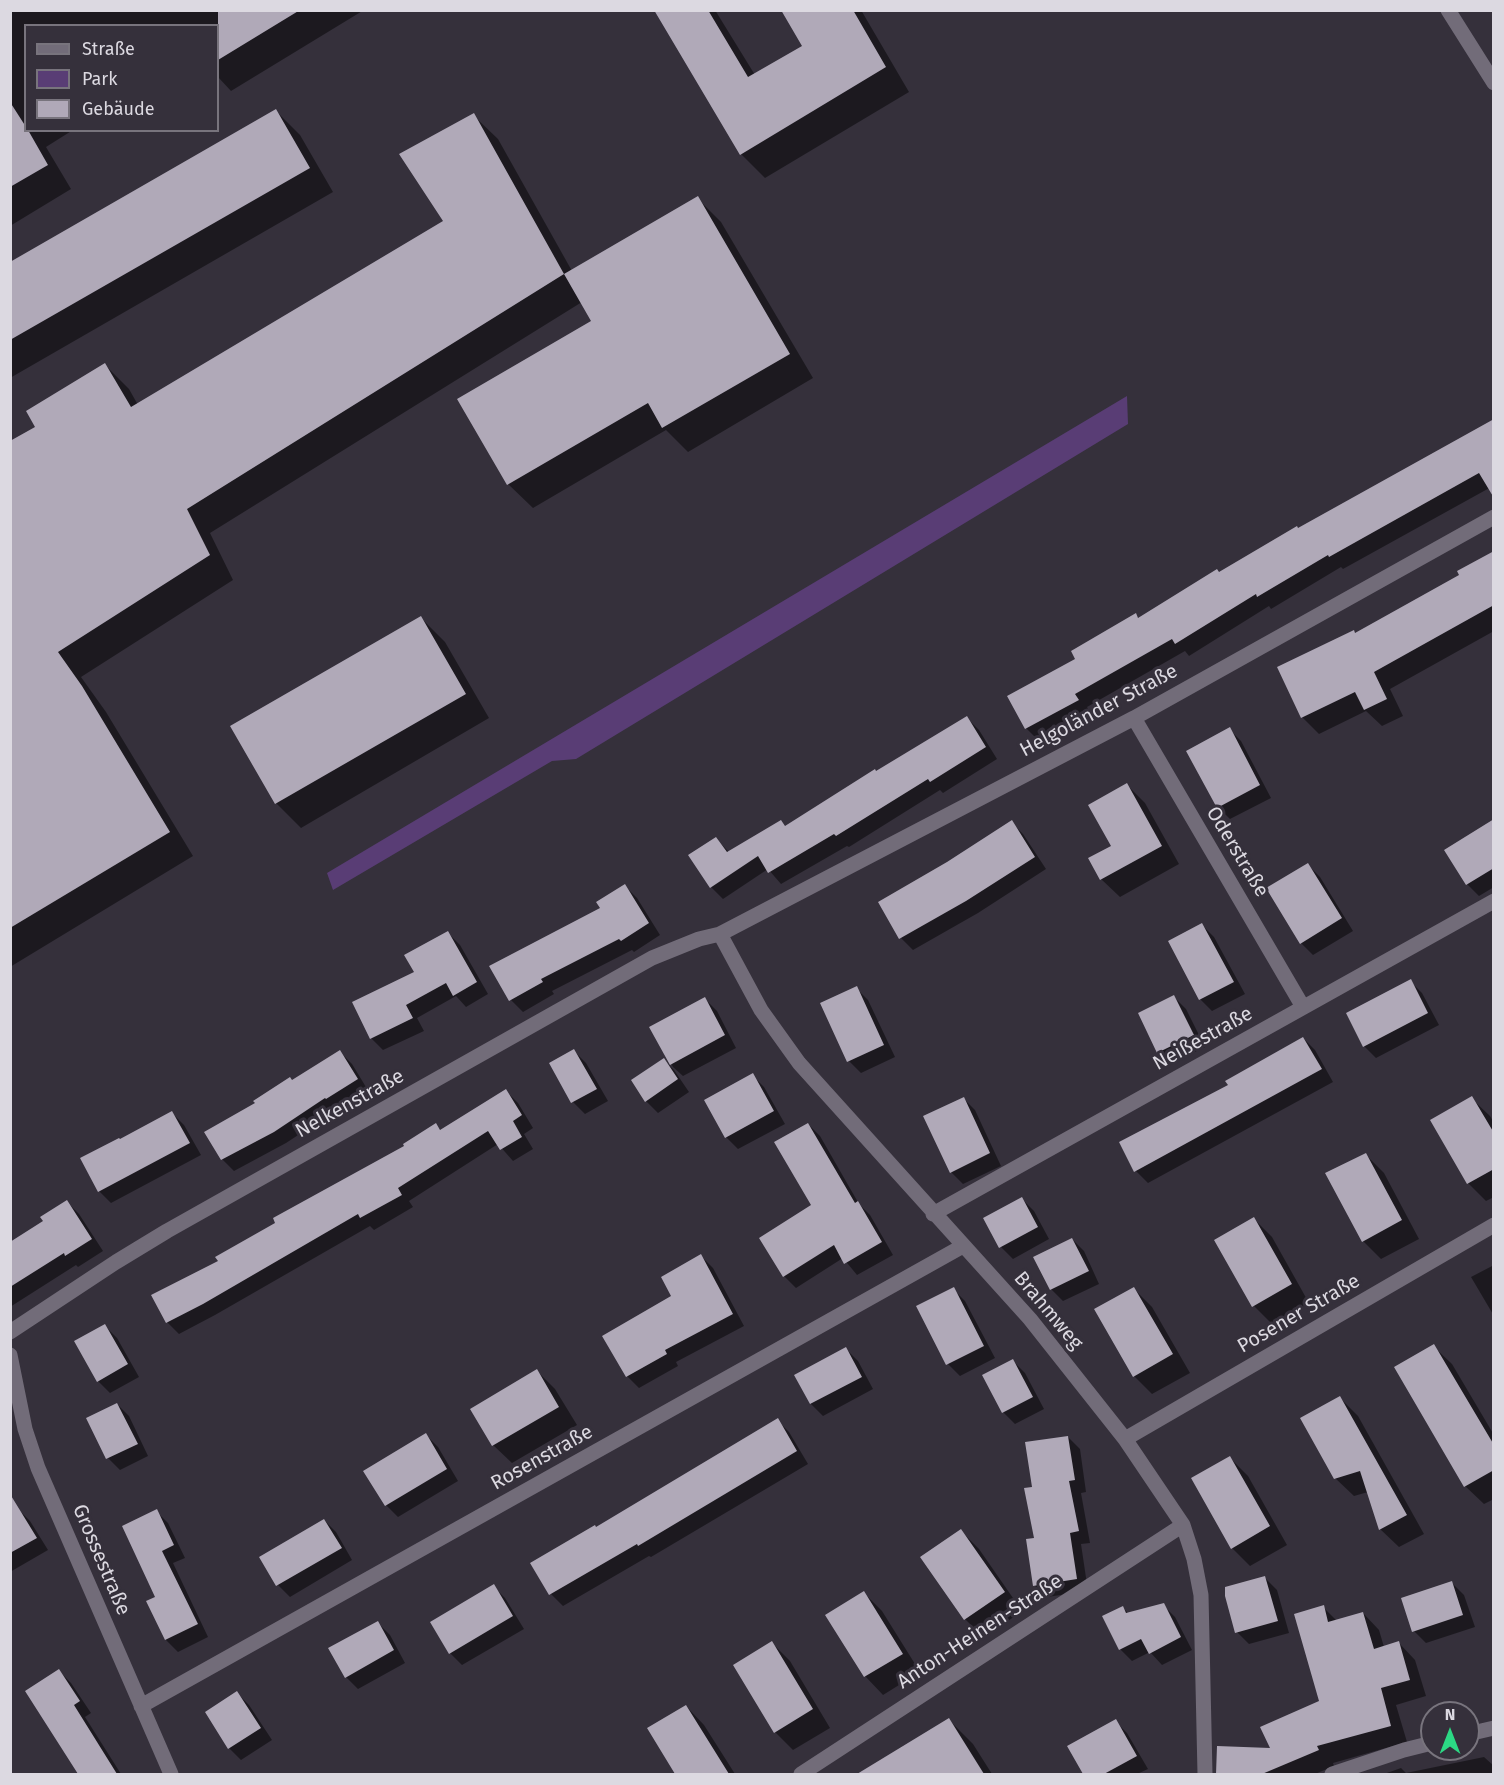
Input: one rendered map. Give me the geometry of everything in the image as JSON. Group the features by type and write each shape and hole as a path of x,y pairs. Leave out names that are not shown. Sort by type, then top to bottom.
{"street":[{"path":"1449,10 1494,83"},
{"name":"Helgoländer Straße","path":"720,934 1134,718 1494,517"},
{"name":"Oderstraße","path":"1134,718 1303,1007"},
{"name":"Neißestraße","path":"933,1214 1494,901"},
{"name":"Brahmweg","path":"720,934 760,1010 799,1064 1030,1319 1125,1438 1182,1525 1194,1558 1201,1595 1205,1774"},
{"name":"Nelkenstraße","path":"10,1332 167,1231 642,964 699,939 720,934"},
{"name":"Posener Straße","path":"1125,1438 1494,1226"},
{"name":"Rosenstraße","path":"141,1706 963,1246"},
{"name":"Grossestraße","path":"10,1355 13,1393 38,1468 171,1774"},
{"name":"Anton-Heinen-Straße","path":"801,1774 1182,1525"},
{"path":"1332,1774 1420,1746"}],"green space":[{"path":"1127,396 1128,424 576,759 552,761 333,890 327,873"}],"building":[{"path":"218,10 300,10 219,59"},
{"path":"654,10 708,10 748,77 802,46 781,10 853,10 886,67 740,155"},
{"path":"10,102 24,124 24,132 29,132 48,165 10,187"},
{"path":"276,109 310,168 10,340 10,262"},
{"path":"474,113 564,274 187,509 210,555 58,652 82,686 170,832 10,928 10,441 35,427 26,411 105,363 131,407 443,221 399,154"},
{"path":"698,196 790,354 662,428 648,403 507,485 457,399 591,321 564,274"},
{"path":"1494,419 1494,498 1479,473 1329,557 1328,555 1257,597 1256,594 1175,644 1172,639 1075,694 1079,700 1025,729 1007,696 1075,659 1071,651 1136,613 1138,618 1217,569 1219,572 1297,526 1298,528"},
{"path":"1494,551 1494,605 1374,672 1387,699 1364,710 1355,692 1301,718 1277,667 1354,630 1355,633 1459,575 1457,571"},
{"path":"421,616 466,694 275,804 230,726"},
{"path":"967,716 986,747 930,782 928,779 836,836 834,834 768,873 758,856 710,888 688,855 716,837 727,852 781,820 785,826 875,769 876,771"},
{"path":"1230,727 1260,785 1217,808 1186,751"},
{"path":"1127,783 1162,846 1100,880 1088,858 1111,846 1088,805"},
{"path":"1494,819 1494,868 1466,885 1444,850"},
{"path":"1012,820 1035,857 966,901 899,939 878,902 947,862"},
{"path":"1308,863 1342,918 1300,944 1266,888"},
{"path":"625,884 649,923 621,941 619,939 541,979 543,982 509,1001 489,966 600,908 596,902"},
{"path":"1202,923 1234,982 1199,1000 1168,941"},
{"path":"448,931 477,982 453,996 446,983 406,1005 413,1018 370,1039 352,1002 414,972 404,955"},
{"path":"1411,979 1428,1013 1363,1047 1346,1013"},
{"path":"857,986 884,1045 847,1062 820,1003"},
{"path":"1174,995 1194,1035 1157,1053 1138,1013"},
{"path":"705,997 725,1035 670,1065 649,1027"},
{"path":"1303,1037 1322,1069 1134,1172 1119,1142 1228,1085 1225,1081"},
{"path":"574,1049 597,1089 571,1103 549,1063"},
{"path":"340,1050 358,1079 274,1132 221,1160 204,1132 255,1103 253,1101 290,1077 292,1080"},
{"path":"664,1058 678,1079 645,1102 631,1080"},
{"path":"753,1073 774,1111 725,1138 704,1100"},
{"path":"506,1089 522,1115 513,1121 522,1137 500,1150 488,1131 398,1188 402,1195 360,1218 358,1214 166,1323 151,1295 218,1261 215,1257 275,1223 273,1218 404,1146 403,1144 436,1123 440,1130"},
{"path":"1472,1096 1494,1133 1494,1169 1467,1184 1430,1120"},
{"path":"964,1097 990,1153 950,1173 923,1116"},
{"path":"172,1111 190,1143 98,1192 80,1158"},
{"path":"808,1123 855,1203 858,1201 882,1242 844,1264 834,1245 783,1277 759,1238 811,1205 774,1142"},
{"path":"1366,1153 1402,1220 1362,1242 1325,1173"},
{"path":"1022,1197 1038,1227 999,1248 983,1218"},
{"path":"67,1200 92,1239 65,1256 64,1253 10,1287 10,1242 43,1221 40,1217"},
{"path":"1254,1217 1292,1284 1252,1307 1214,1240"},
{"path":"1072,1238 1089,1271 1050,1290 1033,1257"},
{"path":"701,1254 733,1314 665,1350 667,1354 626,1377 602,1336 671,1296 661,1277"},
{"path":"954,1287 984,1346 946,1365 916,1306"},
{"path":"1134,1287 1173,1354 1133,1377 1094,1309"},
{"path":"105,1324 128,1364 97,1382 74,1341"},
{"path":"1434,1344 1494,1445 1494,1470 1464,1487 1394,1367"},
{"path":"846,1347 862,1377 810,1404 794,1375"},
{"path":"1013,1359 1033,1397 1002,1413 982,1375"},
{"path":"537,1369 559,1407 492,1446 470,1409"},
{"path":"1340,1396 1407,1515 1379,1530 1360,1471 1334,1479 1300,1418"},
{"path":"117,1403 138,1444 106,1459 86,1418"},
{"path":"778,1418 797,1451 638,1546 637,1544 549,1595 530,1563 595,1525 596,1527"},
{"path":"426,1433 447,1469 385,1506 363,1471"},
{"path":"1068,1436 1075,1480 1069,1481 1079,1531 1070,1533 1077,1579 1033,1586 1026,1539 1034,1538 1024,1488 1032,1487 1025,1442"},
{"path":"1230,1456 1270,1526 1231,1549 1191,1478"},
{"path":"10,1494 37,1538 10,1553"},
{"path":"157,1509 174,1545 162,1551 198,1624 165,1640 146,1601 155,1597 122,1526"},
{"path":"324,1519 342,1548 276,1586 259,1557"},
{"path":"961,1529 1005,1592 964,1620 920,1557"},
{"path":"1265,1576 1278,1621 1235,1633 1225,1596 1225,1587"},
{"path":"1452,1581 1463,1615 1412,1632 1401,1598"},
{"path":"494,1584 513,1616 449,1654 430,1622"},
{"path":"864,1591 903,1654 864,1677 825,1615"},
{"path":"1164,1603 1181,1637 1149,1654 1141,1639 1119,1650 1102,1616 1123,1606 1126,1613"},
{"path":"1324,1605 1328,1622 1363,1612 1374,1649 1399,1641 1410,1680 1381,1688 1391,1726 1317,1746 1319,1750 1262,1774 1216,1774 1217,1746 1270,1748 1260,1727 1319,1701 1294,1614"},
{"path":"378,1621 394,1650 345,1678 328,1648"},
{"path":"772,1641 813,1709 774,1733 733,1665"},
{"path":"59,1669 80,1701 74,1705 117,1774 78,1774 25,1691"},
{"path":"237,1691 261,1728 228,1749 205,1712"},
{"path":"686,1705 729,1774 675,1774 647,1728"},
{"path":"949,1718 984,1774 857,1774"},
{"path":"1116,1719 1137,1756 1104,1774 1083,1774 1067,1746"}]}
